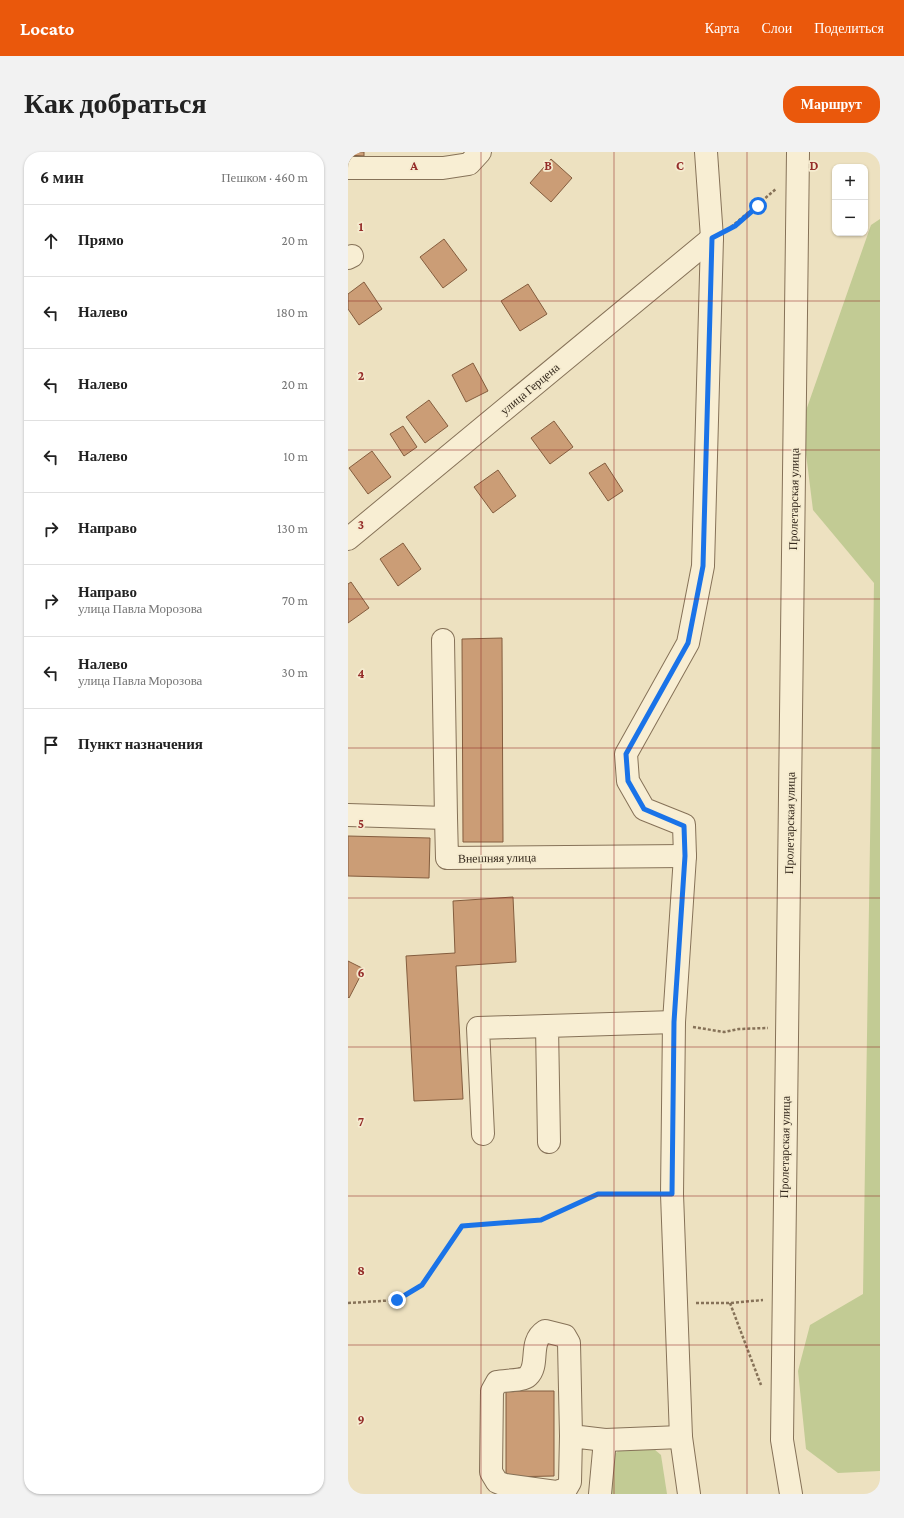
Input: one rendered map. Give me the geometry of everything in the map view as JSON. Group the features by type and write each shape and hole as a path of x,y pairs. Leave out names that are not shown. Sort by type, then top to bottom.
{"street":[{"path":"348,168 443,168 469,164 480,152"},
{"path":"689,1494 681,1437 672,1194 674,1022 685,856 684,826 644,809 628,781 626,754 688,643 703,566 712,238 706,152"},
{"name":"Пролетарская улица","path":"791,1494 782,1440 798,152"},
{"name":"улица Герцена","path":"348,539 712,238"},
{"path":"348,815 446,818 444,640"},
{"name":"Внешняя улица","path":"446,818 446,858 685,856"},
{"path":"484,1134 478,1028 674,1022"},
{"path":"546,1026 549,1142"},
{"path":"545,1331 565,1336 569,1343 572,1436 570,1482 566,1489 556,1492 505,1485 496,1482 492,1472 492,1391 497,1382 509,1379 520,1380 528,1376 532,1368 537,1338 545,1331"},
{"path":"572,1436 605,1440 681,1437"},
{"path":"600,1494 605,1440"}],"path":[{"path":"712,238 735,226 770,194"},
{"path":"674,1022 724,1032 738,1029 787,1027"},
{"path":"348,1303 397,1300 422,1285 462,1226 541,1220 598,1194 672,1194"},
{"path":"676,1304 730,1303 783,1299"},
{"path":"730,1303 763,1390"}],"green space":[{"path":"880,219 880,1471 838,1473 806,1449 798,1371 810,1325 863,1294 874,583 813,510 802,422 871,225"},
{"path":"621,1448 654,1449 661,1455 667,1494 611,1494 615,1454"}],"building":[{"path":"348,152 364,152 364,156 348,155"},
{"path":"551,159 572,178 551,202 530,183"},
{"path":"444,239 467,270 443,288 420,257"},
{"path":"364,282 382,309 359,325 348,309 348,294"},
{"path":"528,284 547,314 520,331 501,301"},
{"path":"473,363 488,391 466,402 452,375"},
{"path":"429,400 448,426 425,443 406,417"},
{"path":"554,421 573,447 550,464 531,438"},
{"path":"403,426 417,447 404,456 390,434"},
{"path":"372,451 391,477 368,494 349,468"},
{"path":"605,463 623,491 608,501 589,473"},
{"path":"498,470 516,496 493,513 474,487"},
{"path":"403,543 421,569 398,586 380,559"},
{"path":"351,582 369,608 348,623 348,584"},
{"path":"502,638 503,842 463,842 462,639"},
{"path":"348,836 430,838 429,878 348,876"},
{"path":"513,897 516,962 456,966 463,1099 414,1101 406,956 455,953 453,901"},
{"path":"348,961 364,969 349,998 348,997"},
{"path":"506,1391 554,1391 554,1476 506,1477"}],"route":[{"path":"397,1300 422,1285 462,1226 541,1220 598,1194 672,1194 674,1022 685,856 684,826 644,809 628,781 626,754 688,643 703,566 712,238 735,226 758,206"}]}
